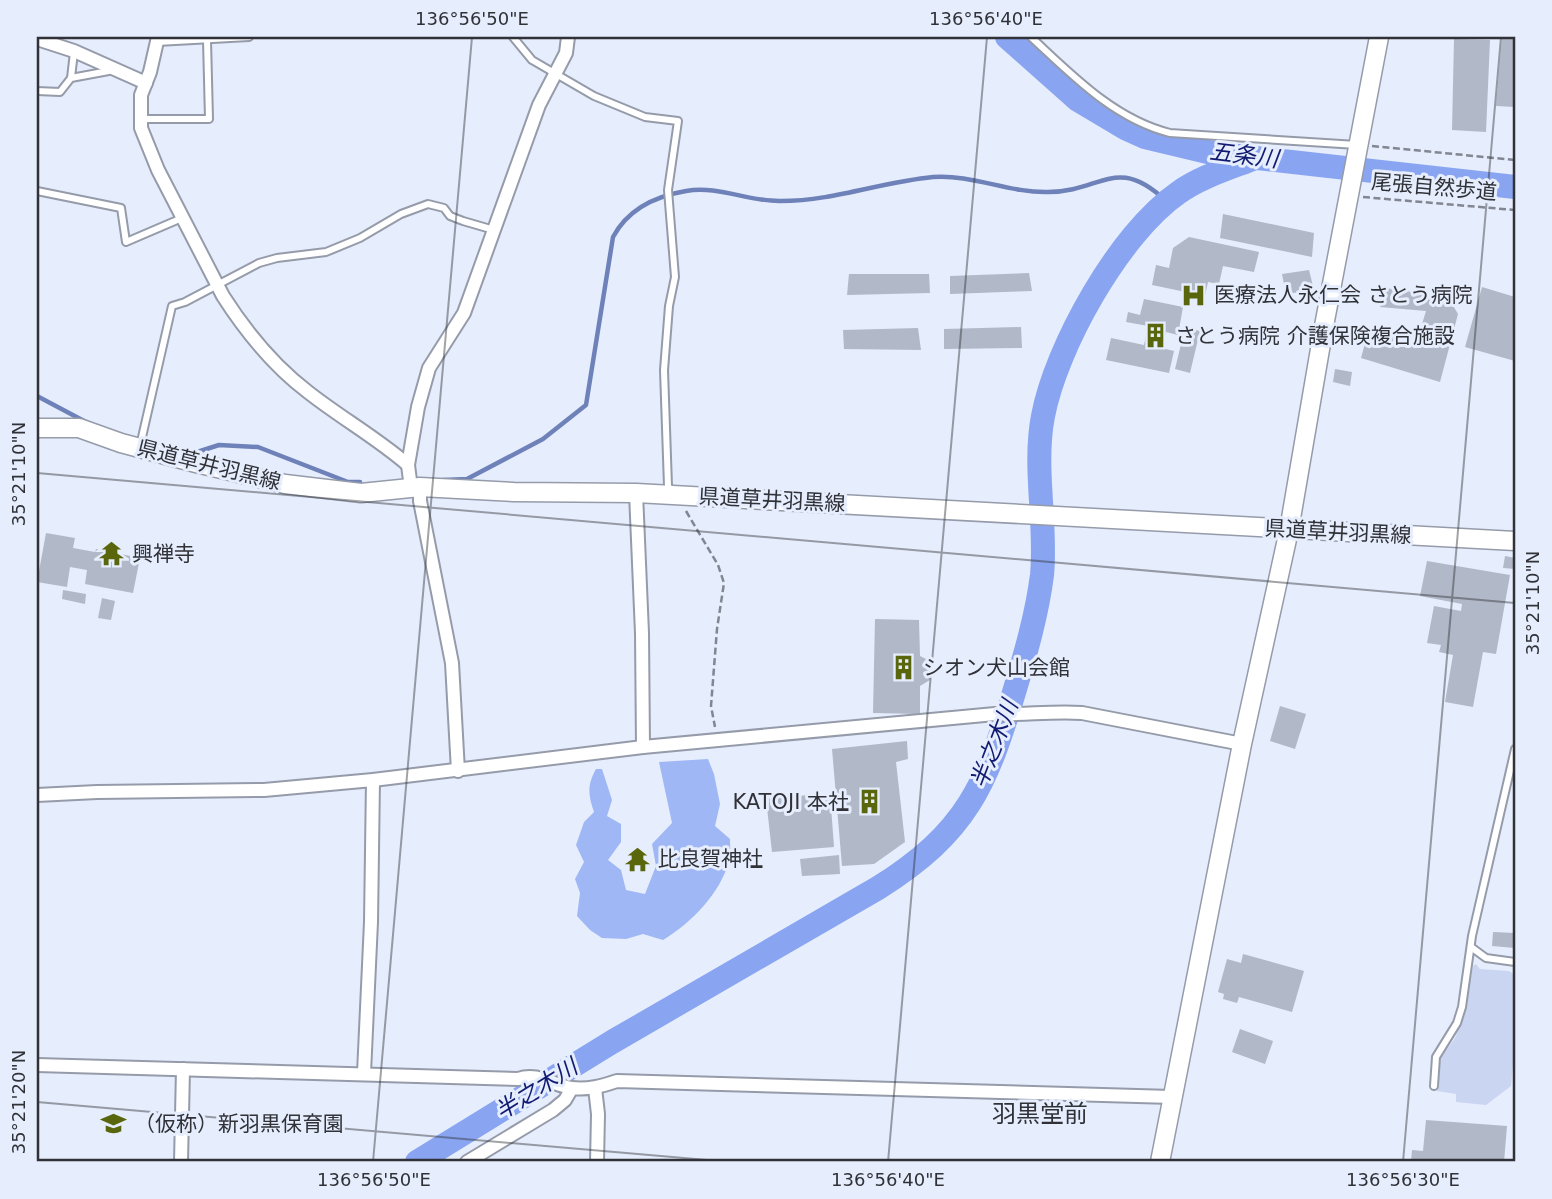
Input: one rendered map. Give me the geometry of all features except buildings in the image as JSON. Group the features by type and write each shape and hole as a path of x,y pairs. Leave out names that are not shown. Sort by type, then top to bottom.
{"main road":[{"path":"1160,1162 1242,744 1289,530 1379,37"},
{"name":"県道草井羽黒線","path":"37,428 79,428 139,448 285,484 361,493 416,488 636,493 678,499 1515,541"}],"street":[{"path":"408,465 418,407 429,368 464,313 539,104 566,53 568,37"},
{"path":"40,39 146,83"},
{"path":"157,39 141,95 141,119 147,147 234,314 269,358 308,392 392,450 408,465 420,501 452,663 458,771"},
{"path":"636,493 642,633 643,747"},
{"path":"37,795 264,790 458,771 643,747 995,714 1022,715 1059,711 1082,713 1242,744"},
{"path":"364,1073 371,922 373,780"},
{"path":"37,1065 518,1079 529,1075 572,1088 595,1088 617,1082 1172,1097"},
{"path":"181,1162 183,1069"},
{"path":"467,1162 553,1110 565,1100 572,1088"},
{"path":"595,1088 598,1114 597,1162"}],"lane":[{"path":"157,39 167,43 181,39 249,37"},
{"path":"513,37 532,60 594,96 645,117 678,121 668,190 675,277 669,306 664,370 668,486 678,499"},
{"path":"1031,37 1101,99 1135,121 1155,129 1170,133 1359,145"},
{"path":"141,119 209,119 207,40"},
{"path":"37,91 60,92 71,78 74,51"},
{"path":"71,78 114,70"},
{"path":"37,191 121,208 126,242 182,218"},
{"path":"139,448 172,306 259,263 326,252 360,239 401,214 428,204 444,208 450,216 494,230"},
{"path":"1434,1086 1436,1057 1457,1023 1462,1007 1472,936 1515,749"},
{"path":"1471,947 1486,958 1515,962"}],"path":[{"name":"尾張自然歩道","path":"1359,145 1515,160"},
{"name":"尾張自然歩道","path":"1350,195 1515,210"},
{"path":"678,499 718,565 724,583 712,706 719,741"}],"shaded area":[{"path":"708,759 720,804 715,826 730,839 729,861 719,885 694,916 663,940 643,934 626,939 602,938 577,916 580,893 575,879 584,862 576,845 584,822 594,812 589,790 596,769 602,769 612,800 607,816 621,824 621,842 608,860 621,870 626,890 645,894 656,866 652,844 672,823 659,762"},
{"path":"1476,964 1480,969 1509,971 1515,975 1515,1042 1511,1086 1486,1105 1456,1102 1456,1094 1437,1091 1440,1059 1455,1038 1462,1022 1473,966"}],"waterway":[{"name":"五条川","path":"1007,37 1078,100 1145,137 1212,153 1515,187"},
{"name":"半之木川","path":"417,1162 612,1042 878,888 933,847 953,826 969,804 994,753 1034,618 1043,555 1040,436 1050,388 1061,358 1093,294 1113,263 1156,212 1196,182 1255,158"},
{"path":"443,480 467,479 543,439 586,405 613,237 635,211 664,196 686,191 710,190 769,201 800,200 933,177 962,178 1019,190 1048,192 1121,177 1149,187 1166,201"},
{"path":"37,396 86,422"},
{"path":"191,454 219,445 258,447 348,482 360,482"}],"place":[{"name":"医療法人永仁会 さとう病院","path":"1194,295"},
{"name":"さとう病院 介護保険複合施設","path":"1155,336"},
{"name":"興禅寺","path":"112,554"},
{"name":"シオン犬山会館","path":"903,668"},
{"name":"KATOJI 本社","path":"869,802"},
{"name":"比良賀神社","path":"638,859"},
{"name":"（仮称）新羽黒保育園","path":"114,1124"}],"district":[{"name":"羽黒堂前","path":"1040,1114"}]}
